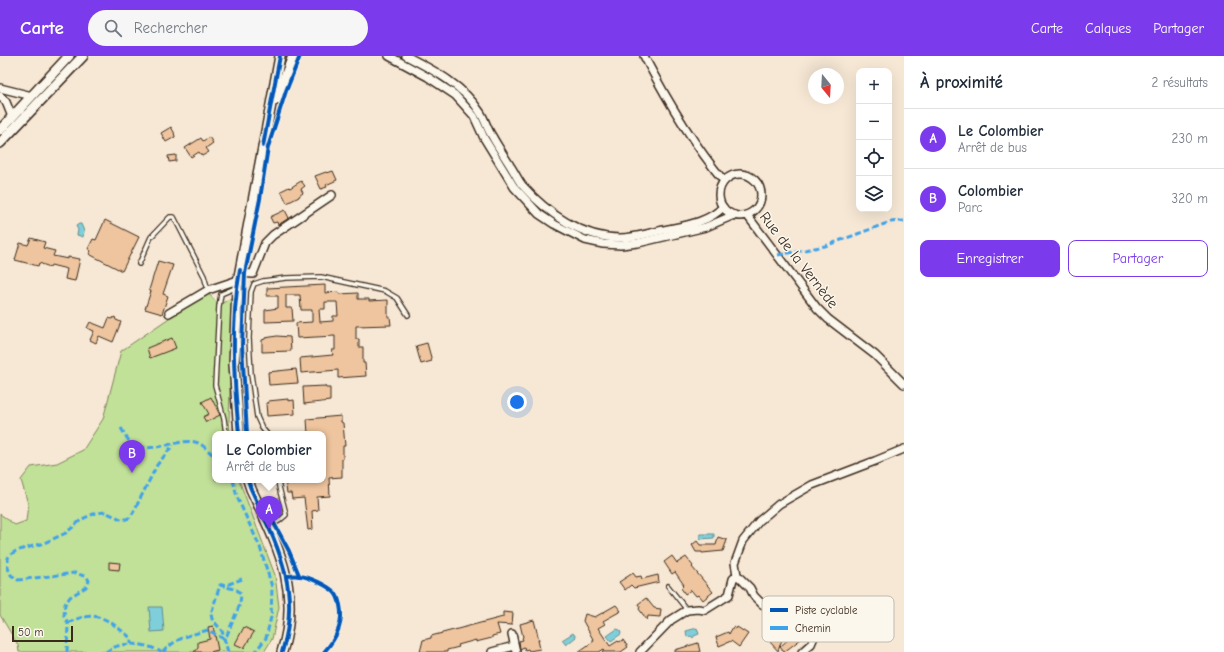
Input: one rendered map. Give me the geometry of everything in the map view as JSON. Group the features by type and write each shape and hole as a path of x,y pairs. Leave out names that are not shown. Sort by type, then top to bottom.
{"main road":[{"path":"0,130 69,56"},
{"path":"0,143 83,56"},
{"path":"239,431 234,364 238,280 280,56"},
{"path":"266,125 293,56"},
{"path":"249,483 282,559 287,576 290,614 282,652"}],"street":[{"path":"389,56 428,77 455,95 474,116 484,138 514,187 539,214 554,224 585,240 621,246 706,227 734,215"},
{"path":"406,56 429,68 460,88 481,112 491,135 521,184 546,209 572,225 605,237 621,238 637,236 702,220 715,215 723,207"},
{"path":"644,56 667,100 710,165 724,181"},
{"path":"0,88 32,96"},
{"path":"0,96 6,102 12,117"},
{"path":"736,174 744,174 756,181 761,194 760,200 753,212 747,215 734,215 723,207 720,201 720,187 724,181 730,177 736,174"},
{"path":"169,313 208,290 253,274 265,243 273,235 332,195"},
{"name":"Rue de la Vernède","path":"747,215 817,308 828,319 875,355 904,384"},
{"path":"762,604 754,596 750,588 737,575 735,563 743,541 759,521 779,504 812,485 875,462 904,449"},
{"path":"640,652 671,620 687,610 705,610 729,595 733,579 737,575"},
{"path":"492,652 515,649 512,634"},
{"path":"802,652 812,642"}],"lane":[{"path":"139,264 150,238 170,217 174,217 204,276 208,290"},
{"path":"264,431 257,417 251,374 249,338 251,292 254,284 263,281 286,278 321,277 385,290 396,298 408,315"},
{"path":"226,431 215,385 219,306 221,294 238,280"},
{"path":"268,526 279,521 286,515 284,501 278,483"},
{"path":"668,586 687,610"}],"green space":[{"path":"207,292 219,305 233,297 230,431 212,431 212,483 240,483 275,575 279,607 272,639 264,652 19,652 18,645 0,615 0,514 15,525 26,521 28,504 21,480 31,467 57,463 83,450 103,419 121,351"}],"water":[{"path":"81,224 84,231 83,237 77,235 78,230 76,226"},
{"path":"700,534 714,534 714,538 700,539"},
{"path":"149,607 162,607 164,631 151,632"},
{"path":"697,628 699,634 693,638 691,636 687,637 686,631"},
{"path":"617,629 620,630 621,634 611,641 607,636"},
{"path":"573,633 576,637 566,645 562,640"}],"building":[{"path":"171,127 175,137 166,142 161,133"},
{"path":"209,137 213,143 206,148 209,152 202,156 199,152 191,157 185,148 201,138 203,141"},
{"path":"176,155 176,161 169,162 168,156"},
{"path":"333,171 337,180 321,189 315,176"},
{"path":"301,181 305,186 301,189 303,193 299,197 287,203 281,191 289,187 290,188"},
{"path":"285,210 289,218 278,225 277,222 273,223 270,217"},
{"path":"105,220 139,237 122,271 89,254 91,251 88,249 93,239 96,240"},
{"path":"31,238 45,242 43,248 55,251 53,256 68,259 68,257 80,259 75,281 65,279 67,269 51,265 50,267 39,263 38,266 15,260 20,243 28,245"},
{"path":"158,261 173,265 163,294 168,296 162,314 145,309"},
{"path":"325,285 325,293 358,293 358,299 369,299 369,301 388,300 388,317 390,317 391,325 356,326 356,339 359,339 359,347 363,347 363,363 365,363 366,376 338,378 338,370 301,373 300,358 333,355 332,350 335,350 335,336 297,338 296,323 312,322 312,310 301,310 300,295 286,295 286,308 292,308 293,321 265,322 265,310 278,308 278,296 267,296 267,288","holes":["325,302 337,302 338,316 333,316 333,321 320,322 319,309 325,309"]},
{"path":"115,317 116,320 121,322 113,342 99,336 96,343 90,340 94,331 87,328 90,322 105,328 109,318 111,319"},
{"path":"277,336 290,337 291,351 262,352 262,340"},
{"path":"172,338 176,348 150,358 147,348"},
{"path":"427,343 432,361 421,364 416,346"},
{"path":"296,369 298,383 269,385 268,372"},
{"path":"325,386 326,388 330,388 330,401 304,404 303,387"},
{"path":"211,397 220,415 206,422 203,417 209,414 202,402"},
{"path":"288,399 288,401 294,400 295,414 267,416 266,403 269,403 268,401"},
{"path":"341,416 345,446 343,446 342,477 329,478 330,496 317,497 318,510 312,511 313,529 308,530 304,498 292,499 291,493 287,493 285,483 326,483 326,431 308,431 307,419"},
{"path":"718,537 727,540 723,551 702,553 696,552 692,545 697,541 700,545 716,545"},
{"path":"672,556 677,563 686,557 693,566 692,567 713,592 703,600 699,595 696,596 691,590 685,594 681,588 684,585 675,572 672,574 664,562"},
{"path":"109,562 120,563 119,570 109,569"},
{"path":"633,573 636,577 641,576 642,579 658,575 659,582 634,588 631,585 625,590 619,582"},
{"path":"646,598 654,608 661,609 660,617 648,616 647,620 639,609 640,607 638,604"},
{"path":"616,605 621,611 603,621 605,624 598,628 610,646 623,640 628,647 621,652 602,652 605,650 604,649 599,652 578,652 594,641 583,621 585,614 595,617"},
{"path":"503,612 513,613 512,625 497,624 500,634 492,636 492,638 476,642 476,640 458,645 459,647 447,650 447,652 420,652 423,640 431,638 431,636 503,617"},
{"path":"534,620 540,649 529,651 528,649 525,650 524,647 520,649 519,641 523,640 523,637 520,624"},
{"path":"213,626 218,650 210,652 194,652 198,647 198,642 210,639 208,627"},
{"path":"244,627 254,632 244,648 235,644"},
{"path":"733,627 736,629 737,627 748,634 739,647 731,641 719,646 716,637 728,632 729,634"},
{"path":"770,642 781,642 778,651"},
{"path":"785,642 797,642 784,652 780,647"},
{"path":"698,643 700,652 675,652 675,650"}],"marked path":[{"path":"778,255 825,246 890,222 904,221"},
{"path":"121,428 129,440 138,447 146,448 188,441 201,444 212,453"},
{"path":"127,450 134,445"},
{"path":"67,652 68,623 64,616 65,604 70,597 86,587 89,581 87,577 75,573 18,580 11,575 8,568 8,558 16,551 44,543 66,533 82,519 96,513 105,512 123,520 129,518 133,513 157,465 173,445"},
{"path":"234,483 237,497 260,547 272,587 271,617 266,638 255,652"},
{"path":"228,652 222,631 212,619 211,614 220,585 229,584 242,579"},
{"path":"163,652 178,640 208,630 222,638 227,635 240,604 241,594 237,590 220,585"},
{"path":"68,623 87,616 102,618 109,621 131,638 131,644"},
{"path":"106,652 112,648 126,644 141,645 161,652"}],"cycle path":[{"path":"263,146 280,56"},
{"path":"247,431 242,345 245,273 260,199 268,147 286,91 300,56"},
{"path":"239,431 234,373 234,331 240,270"},
{"path":"249,483 278,549 288,588 289,608 287,629 282,652"},
{"path":"269,514 289,551 299,575"},
{"path":"287,576 303,576 313,580 328,587 338,597 341,612 340,624 332,642 324,652"}],"place":[{"name":"Colombier","path":"132,473"},
{"name":"Le Colombier","path":"269,529"}]}
